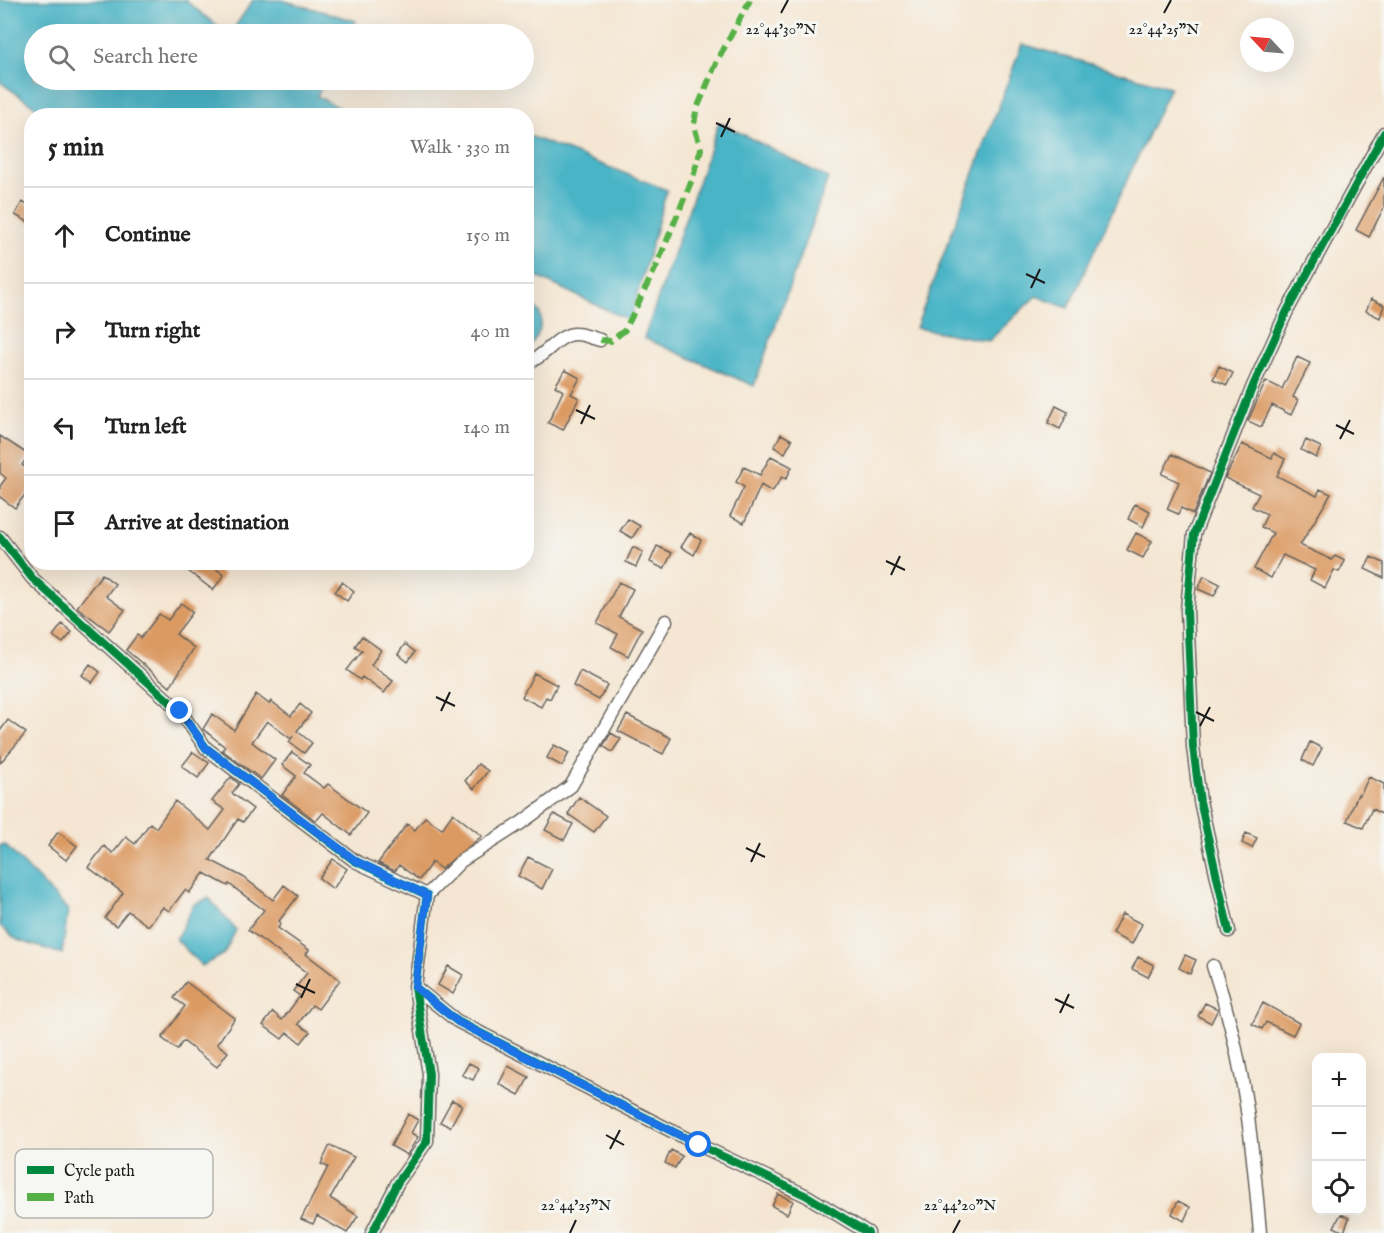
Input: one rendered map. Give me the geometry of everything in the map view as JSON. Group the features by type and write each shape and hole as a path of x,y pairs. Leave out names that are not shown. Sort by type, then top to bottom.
{"street":[{"path":"1229,931 1200,801 1193,747 1187,610 1194,534 1253,386 1287,311 1384,133"},
{"path":"534,362 538,361 564,337 574,333 600,340"},
{"path":"0,537 24,568"},
{"path":"26,570 180,711 206,748 356,861 427,895"},
{"path":"372,1233 398,1182 427,1141 429,1074 415,987 427,895 460,861 521,823 570,786 666,621"},
{"path":"1213,966 1231,1017 1251,1124 1260,1233"},
{"path":"415,987 458,1022 699,1145 807,1196 868,1233"}],"water":[{"path":"0,0 185,0 215,24 24,24 24,90 320,90 317,96 340,108 37,108 0,82"},
{"path":"253,0 282,0 356,21 354,24 237,24"},
{"path":"1022,44 1170,87 1068,308 1036,296 989,341 916,328"},
{"path":"719,122 828,178 754,386 644,338"},
{"path":"534,138 667,190 630,321 534,275"},
{"path":"534,307 541,318 534,340"},
{"path":"0,845 5,845 68,910 62,954 17,940 0,926"},
{"path":"209,898 236,930 224,954 202,966 176,939 194,904"}],"building":[{"path":"1384,177 1384,207 1369,237 1356,230"},
{"path":"22,202 24,203 24,220 15,215"},
{"path":"1371,299 1384,305 1380,318 1366,311"},
{"path":"1297,357 1310,363 1293,397 1298,400 1291,415 1272,405 1261,427 1248,421 1266,381 1282,389"},
{"path":"1219,366 1233,373 1227,385 1213,379"},
{"path":"565,370 580,378 571,394 579,398 563,430 548,423 563,391 555,386"},
{"path":"1056,406 1068,412 1060,429 1048,423"},
{"path":"781,434 792,440 785,453 774,447"},
{"path":"0,436 24,452 22,465 24,466 24,496 15,508 0,497 0,486 6,478 0,473"},
{"path":"1306,440 1321,447 1316,458 1301,450"},
{"path":"1242,444 1272,458 1274,453 1285,459 1277,476 1317,496 1320,489 1331,494 1300,545 1332,560 1335,556 1345,561 1339,572 1334,570 1325,588 1310,580 1315,570 1283,555 1271,578 1254,569 1273,533 1261,527 1267,514 1252,507 1259,494 1225,478"},
{"path":"1172,454 1210,473 1193,514 1181,508 1178,514 1167,509 1179,482 1162,474"},
{"path":"771,456 792,467 786,479 782,477 772,492 761,485 744,523 730,516 744,487 736,482 744,467 760,475"},
{"path":"1135,504 1150,511 1143,527 1128,519"},
{"path":"628,519 640,526 632,538 620,531"},
{"path":"690,533 701,540 694,555 681,547"},
{"path":"1136,533 1152,541 1143,558 1127,550"},
{"path":"657,546 672,553 664,569 650,562"},
{"path":"633,547 643,552 636,567 626,562"},
{"path":"1371,557 1384,563 1384,578 1365,569"},
{"path":"187,570 217,570 224,575 213,590"},
{"path":"102,574 115,584 106,596 125,610 109,631 77,607"},
{"path":"1204,576 1220,584 1214,596 1198,589"},
{"path":"342,582 354,591 347,601 335,592"},
{"path":"619,582 633,589 619,617 642,629 628,656 611,647 618,634 597,623"},
{"path":"181,603 193,612 176,634 194,648 170,687 126,650 137,635 141,638 159,614 168,620"},
{"path":"62,624 72,632 63,643 53,636"},
{"path":"362,636 381,650 371,665 393,681 384,693 362,677 360,680 347,670 362,651 355,646"},
{"path":"405,644 415,652 408,662 398,654"},
{"path":"90,664 100,672 92,683 82,675"},
{"path":"580,671 607,685 599,700 573,686"},
{"path":"534,673 557,685 550,699 546,697 541,707 522,697"},
{"path":"256,694 269,704 271,701 291,716 300,704 311,713 297,731 312,743 304,753 289,742 291,739 267,721 252,742 275,760 261,779 222,750 225,747 203,729 212,714 234,730"},
{"path":"627,715 671,738 663,754 618,731"},
{"path":"8,720 26,733 0,763 0,731"},
{"path":"611,733 621,739 612,752 603,746"},
{"path":"1310,742 1322,748 1313,766 1302,760"},
{"path":"554,745 569,753 562,766 547,758"},
{"path":"193,752 209,763 198,778 182,766"},
{"path":"292,752 310,765 304,773 324,788 328,784 367,813 351,835 323,813 316,821 282,795 296,776 282,765"},
{"path":"478,764 488,771 474,789 465,781"},
{"path":"231,777 239,784 232,793 253,809 243,822 238,819 210,860 243,877 273,900 284,885 298,896 279,921 281,923 278,928 309,950 306,954 340,980 318,1009 312,1005 298,1024 310,1032 301,1043 287,1032 282,1039 263,1025 273,1012 282,1020 300,996 293,991 307,973 248,930 264,910 229,884 228,886 204,873 189,893 185,890 169,911 163,907 148,926 128,911 116,926 105,918 123,893 88,867 104,846 113,853 126,837 135,844 150,823 156,828 175,801 210,830 225,810 212,801"},
{"path":"1369,777 1384,784 1384,815 1372,809 1363,828 1347,821 1358,794 1360,795"},
{"path":"579,797 606,816 594,832 568,814"},
{"path":"453,813 482,836 441,869 432,862 419,880 399,865 395,871 378,863 407,824 415,830 425,817 442,829"},
{"path":"554,814 573,824 564,840 545,830"},
{"path":"58,832 77,846 66,860 48,846"},
{"path":"1246,833 1257,838 1252,848 1242,843"},
{"path":"528,857 552,869 542,889 518,876"},
{"path":"333,859 347,869 333,889 319,878"},
{"path":"1122,914 1142,924 1132,944 1112,934"},
{"path":"1185,955 1196,960 1190,974 1179,968"},
{"path":"1138,957 1154,965 1148,977 1132,969"},
{"path":"448,966 463,975 453,994 438,985"},
{"path":"186,982 235,1018 217,1044 228,1052 217,1067 183,1041 177,1050 162,1038 185,1006 174,998"},
{"path":"1205,1003 1218,1009 1211,1023 1198,1016"},
{"path":"1263,1003 1299,1023 1293,1035 1266,1022 1262,1029 1252,1024"},
{"path":"469,1063 479,1068 473,1080 462,1075"},
{"path":"508,1066 529,1077 519,1095 499,1084"},
{"path":"452,1100 462,1105 450,1127 440,1122"},
{"path":"408,1114 418,1120 411,1133 418,1137 407,1155 391,1146"},
{"path":"330,1145 354,1157 330,1198 358,1216 347,1233 317,1216 313,1224 301,1219 328,1167 321,1164"},
{"path":"671,1150 682,1156 675,1168 665,1163"},
{"path":"778,1194 793,1201 787,1214 772,1206"},
{"path":"1178,1201 1190,1207 1184,1221 1172,1214"},
{"path":"1340,1215 1349,1218 1344,1232 1334,1227"}],"marked path":[{"path":"600,340 611,341 625,330 656,267 693,177 701,149 694,126 696,111 717,61 750,0"}],"cycle path":[{"path":"1229,931 1200,801 1193,747 1187,610 1194,534 1253,386 1287,311 1384,133"},
{"path":"0,537 24,568"},
{"path":"26,570 180,711 206,748 355,861 427,895 415,987 429,1074 427,1141 398,1182 372,1233"},
{"path":"415,987 457,1021 699,1145 807,1196 868,1233"}],"route":[{"path":"180,711 206,748 356,861 427,895 415,987 458,1022 699,1145"}]}
